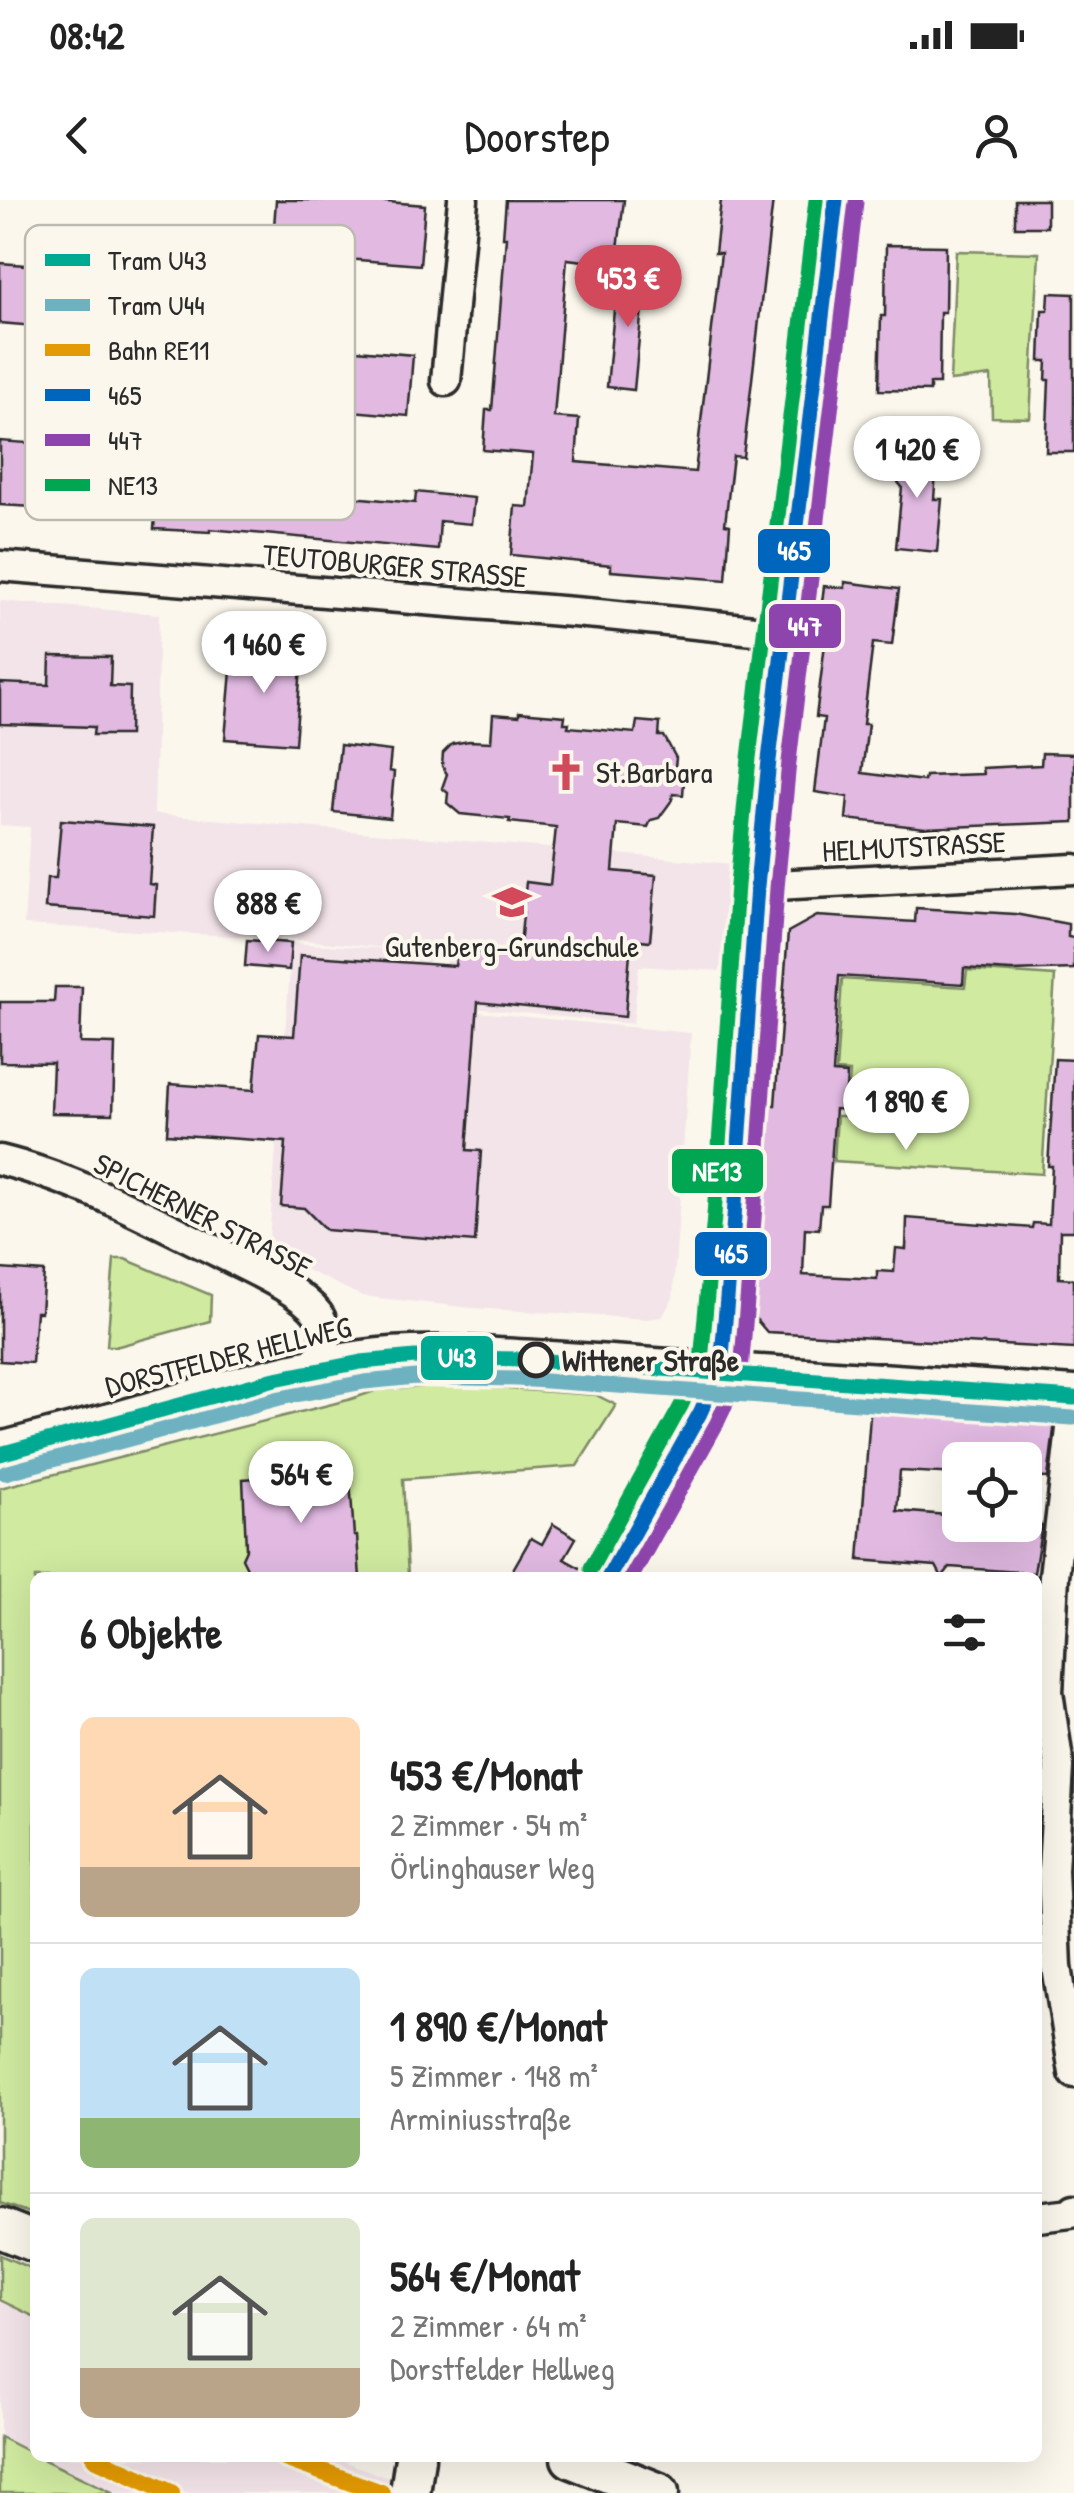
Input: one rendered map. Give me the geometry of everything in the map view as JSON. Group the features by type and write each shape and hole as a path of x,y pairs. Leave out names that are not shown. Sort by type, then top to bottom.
{"main road":[{"path":"611,1572 722,1367 758,886 836,200"},
{"path":"0,2228 30,2240"},
{"path":"410,2493 414,2462"},
{"path":"581,2462 659,2493"}],"street":[{"path":"446,381 463,200"},
{"name":"TEUTOBURGER STRASSE","path":"0,566 598,614 784,634"},
{"name":"HELMUTSTRASSE","path":"758,886 1074,869"},
{"name":"SPICHERNER STRASSE","path":"0,1160 132,1210 271,1279 308,1303 320,1316 326,1333 325,1350 311,1365"},
{"name":"DORSTFELDER HELLWEG","path":"0,1447 311,1365 360,1355 432,1351 1074,1391"},
{"path":"1074,1418 1043,1662 1059,1767 1053,1870 1074,2073"},
{"path":"1042,2218 1071,2214 1074,2209"}],"shaded area":[{"path":"0,601 159,614 154,814 733,864 721,971 639,966 633,1024 442,1005 446,954 430,952 427,1007 691,1033 673,1298 662,1317 473,1308 362,1296 268,1252 292,943 406,950 292,939 24,925 30,827 0,825"},
{"path":"0,2300 30,2315 30,2452 0,2437"},
{"path":"48,2462 347,2462 428,2493 114,2493"}],"green space":[{"path":"956,251 1039,253 1030,418 992,417 991,376 950,381"},
{"path":"967,970 1055,976 1042,1174 834,1161 837,1116 847,1116 850,1072 836,1071 842,979 965,987"},
{"path":"114,1259 125,1259 211,1295 210,1321 107,1346"},
{"path":"450,1385 596,1395 616,1405 577,1466 403,1479 408,1572 30,1572 30,2213 0,2203 0,1488 378,1390"},
{"path":"0,2255 30,2268 30,2315 0,2300"},
{"path":"0,2437 30,2452 30,2462 48,2462 114,2493 0,2493"}],"building":[{"path":"276,200 425,205 420,265 355,260 355,225 274,225"},
{"path":"506,200 624,200 616,265 567,259 554,417 579,419 576,462 695,472 721,253 715,253 721,200 773,200 743,457 733,456 725,524 730,525 726,580 611,571 611,565 511,555 515,506 528,507 533,454 483,450 486,410 492,410"},
{"path":"1015,200 1047,200 1047,227 1015,227"},
{"path":"886,245 946,246 939,384 930,384 930,391 879,390"},
{"path":"0,263 25,265 25,325 0,323"},
{"path":"617,277 656,281 654,307 642,307 634,390 607,387"},
{"path":"1049,293 1074,294 1074,452 1046,452 1049,380 1047,361 1040,361 1042,310 1048,310"},
{"path":"355,350 413,355 408,416 355,411"},
{"path":"0,441 25,443 25,506 0,505"},
{"path":"895,447 937,457 934,499 942,499 937,552 896,548 902,487 891,474"},
{"path":"416,492 474,498 471,524 440,521 438,550 210,529 154,529 155,520 355,520 355,497 415,503"},
{"path":"845,582 899,589 892,645 873,643 863,724 868,724 862,773 924,781 925,776 983,774 982,768 1041,765 1042,753 1074,754 1074,822 925,828 846,819 848,797 815,792 824,718 816,717 828,619 820,618 824,586 845,588"},
{"path":"233,648 302,654 295,744 225,739"},
{"path":"50,656 111,657 110,686 130,687 129,735 93,735 94,727 0,724 0,683 49,685"},
{"path":"519,712 565,716 568,727 635,733 637,721 660,723 659,736 664,736 676,758 675,767 685,768 683,795 673,794 659,818 651,820 648,827 617,824 613,871 656,875 650,941 631,939 625,1017 478,1002 467,1150 481,1151 475,1242 326,1230 304,1208 281,1206 286,1142 167,1134 170,1084 254,1090 259,1034 294,1036 300,955 455,966 457,951 519,957 526,882 550,885 556,827 460,814 447,803 448,793 442,788 447,774 442,766 443,753 452,744 491,742 493,714 519,716"},
{"path":"340,745 391,751 389,771 394,772 390,818 333,812"},
{"path":"61,820 153,827 149,884 156,885 154,916 45,908 47,878 56,878"},
{"path":"916,908 1015,914 1068,924 1068,937 1074,938 1074,969 964,968 963,984 839,976 833,1073 847,1074 845,1110 835,1109 828,1205 821,1205 819,1229 805,1228 803,1275 877,1279 877,1271 894,1272 896,1248 906,1249 907,1218 1032,1228 1033,1223 1049,1224 1052,1166 1048,1166 1055,1059 1074,1060 1074,1231 1060,1231 1059,1278 1074,1279 1074,1349 767,1332 755,1318 767,1105 775,1105 788,932 817,916 915,922"},
{"path":"247,940 291,943 289,970 245,966"},
{"path":"55,987 82,987 80,1043 115,1044 113,1114 51,1113 53,1063 0,1062 0,1002 54,1002"},
{"path":"0,1269 44,1272 32,1363 0,1361"},
{"path":"880,1405 1050,1416 1055,1422 1048,1478 1042,1478 1042,1442 942,1442 942,1473 900,1471 897,1511 942,1515 942,1542 1039,1542 1034,1572 950,1567 939,1572 936,1566 859,1560 870,1415"},
{"path":"349,1466 360,1572 248,1572 242,1558 246,1549 243,1479 320,1473 319,1468"},
{"path":"553,1524 576,1538 564,1559 587,1572 511,1572 531,1538 542,1544"}],"tram line":[{"name":"U43","path":"0,1454 275,1379 361,1362 415,1357 518,1359 1074,1398"},
{"name":"U44","path":"5,1473 280,1398 416,1377 517,1379 1073,1418"}],"rail line":[{"name":"RE11","path":"104,2462 171,2493"},
{"name":"RE11","path":"296,2462 381,2493"}],"transit line":[{"name":"NE13","path":"591,1568 682,1404 701,1362 749,758 816,200"},
{"name":"465","path":"611,1572 700,1413 721,1367 769,760 836,200"},
{"name":"447","path":"634,1572 717,1423 741,1371 789,762 856,202"}],"place":[{"name":"St.Barbara","path":"566,772"},
{"name":"Gutenberg-Grundschule","path":"512,902"},
{"name":"Wittener Straße","path":"536,1360"}]}
